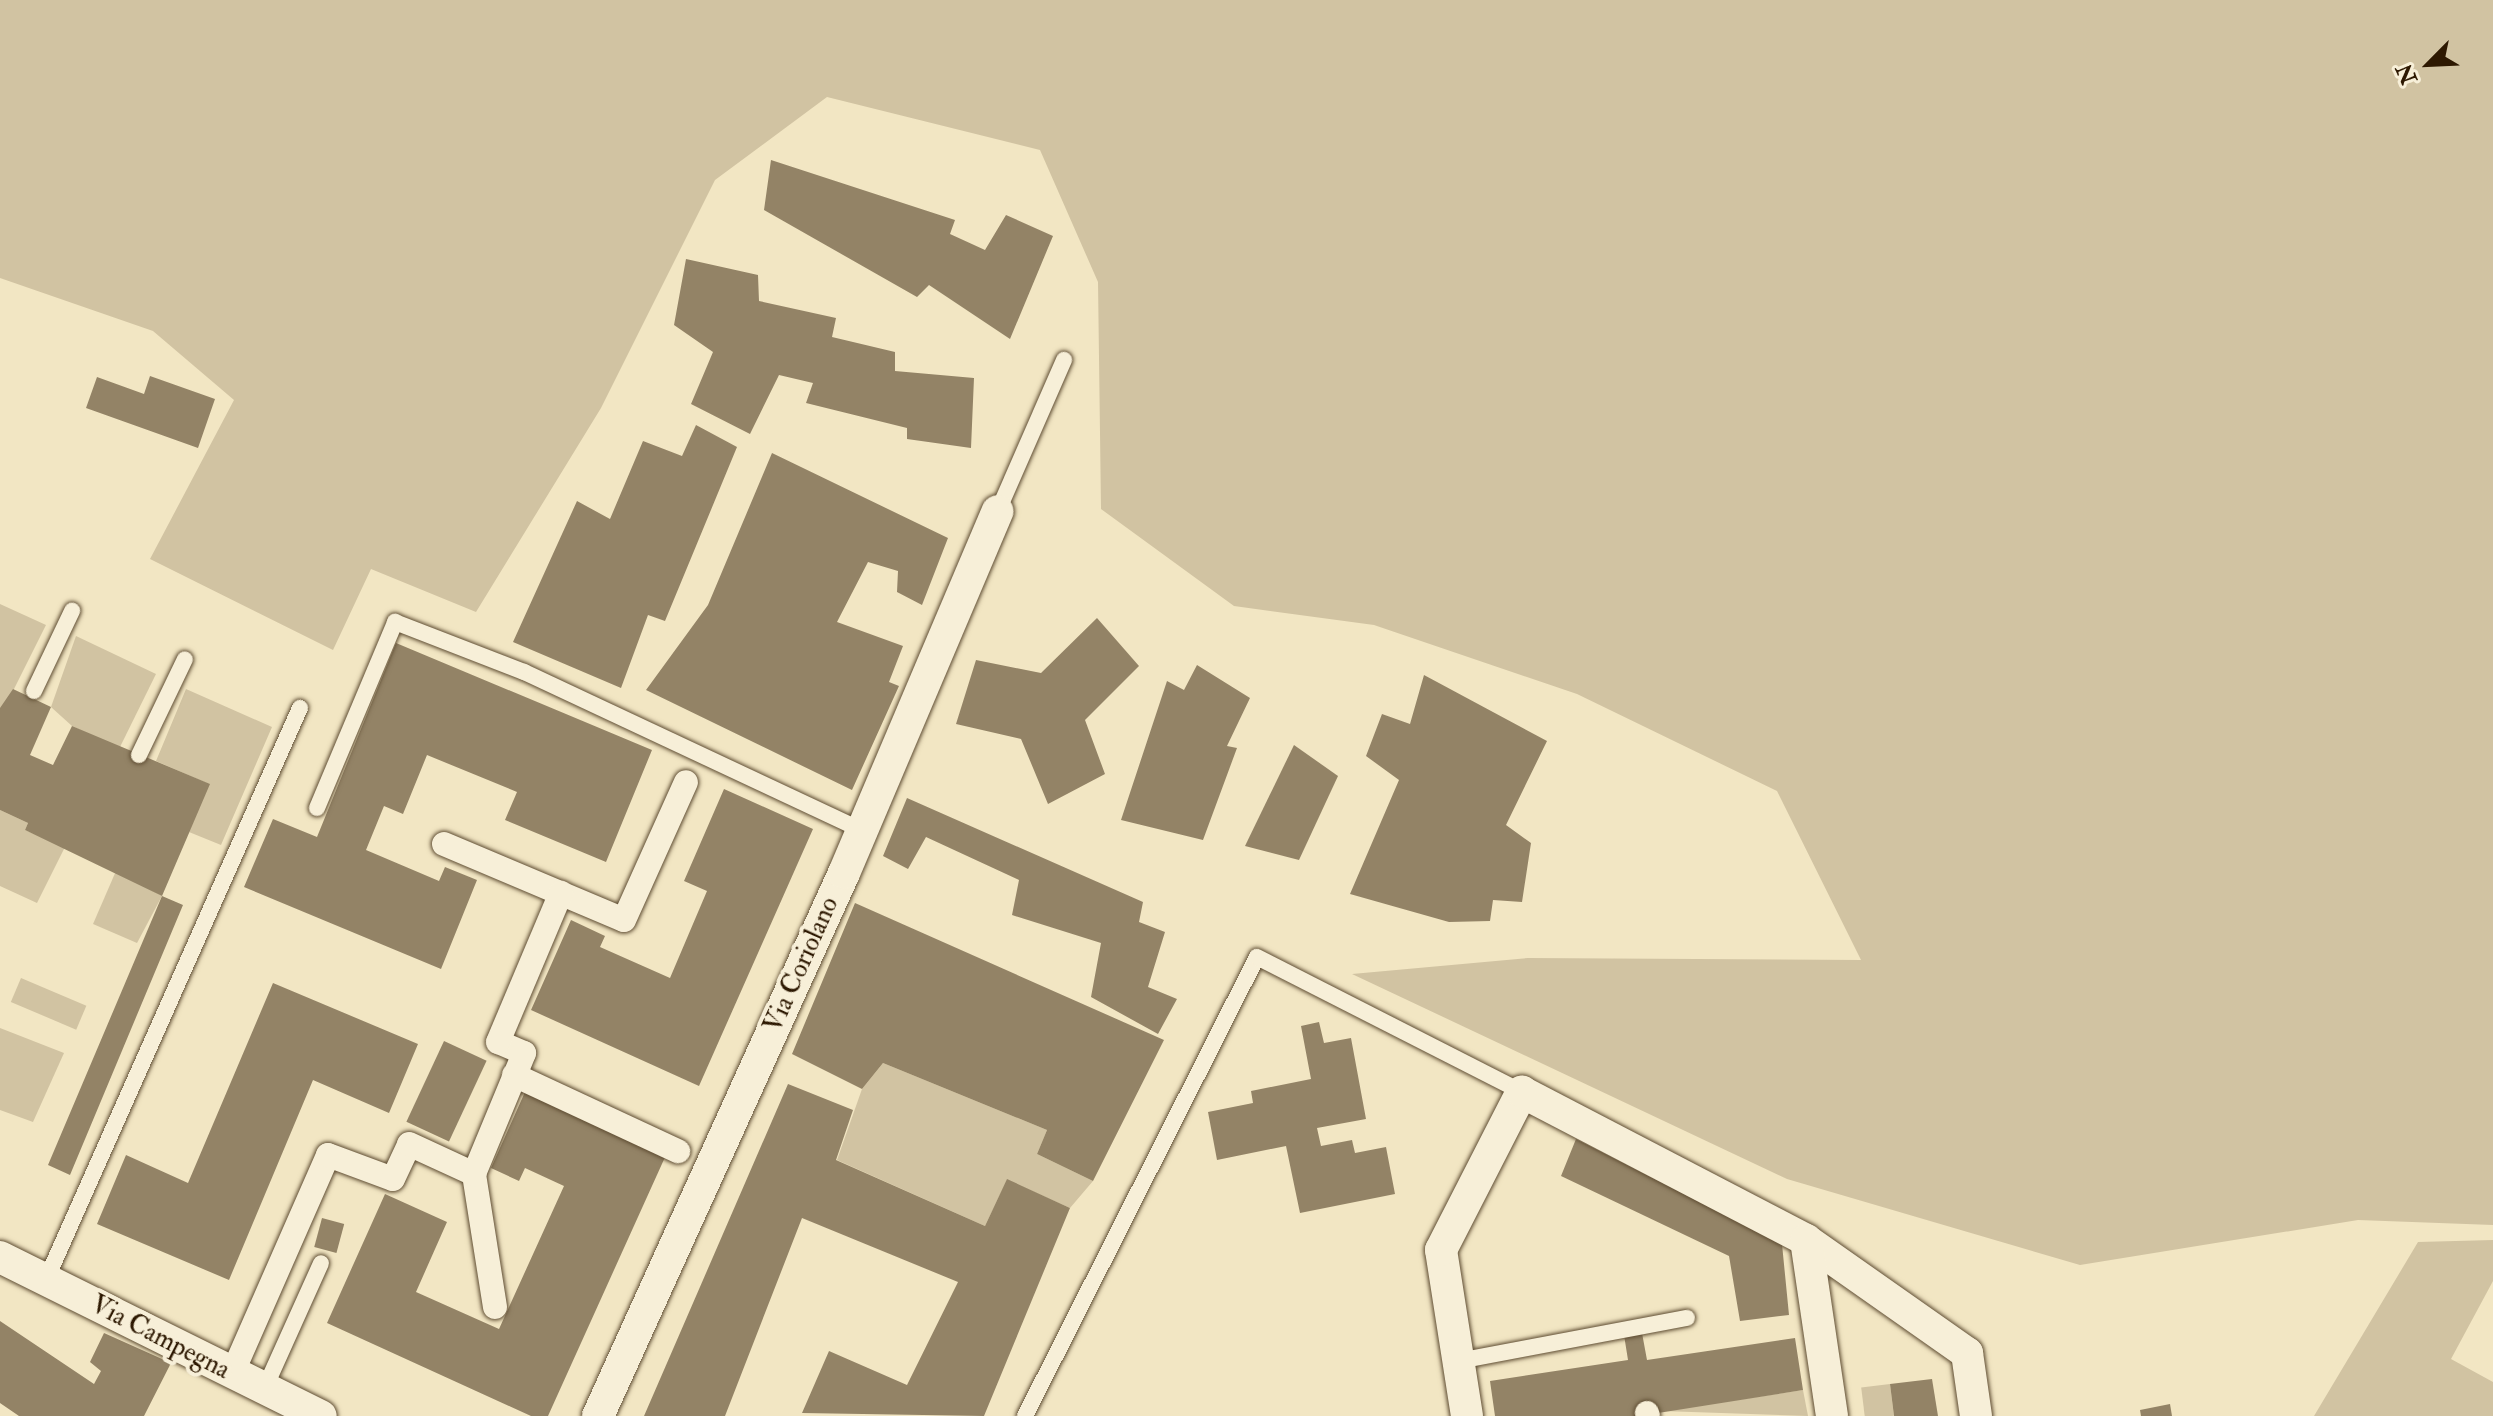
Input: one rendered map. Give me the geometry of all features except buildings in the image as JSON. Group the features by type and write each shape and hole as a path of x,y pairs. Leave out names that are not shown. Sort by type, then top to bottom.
{"street":[{"name":"Via Coriolano","path":"598,1416 862,830 998,511"},
{"path":"444,844 624,920 686,782"},
{"path":"495,1307 474,1174 524,1053 498,1042 561,893"},
{"path":"514,1075 678,1151"},
{"path":"1467,1416 1441,1250 1522,1092 1806,1240 1967,1353 1976,1416"},
{"path":"232,1374 328,1155 393,1179 409,1144 474,1174"},
{"path":"1806,1240 1832,1416"},
{"name":"Via Campegna","path":"0,1257 321,1416"}],"lane":[{"path":"998,511 1064,360"},
{"path":"34,691 72,611"},
{"path":"317,808 395,622 524,672 862,830"},
{"path":"139,755 185,659"},
{"path":"46,1280 300,708"},
{"path":"1025,1416 1257,957 1522,1092"},
{"path":"264,1390 321,1263"},
{"path":"1459,1361 1687,1318"}],"shaded area":[{"path":"0,0 2493,0 2493,1225 2358,1220 2080,1265 1787,1179 1352,974 1528,958 1861,960 1777,791 1577,694 1374,625 1234,606 1101,509 1098,282 1040,150 827,97 715,180 601,408 476,612 371,569 333,650 150,559 234,400 153,331 0,278"},
{"path":"0,604 46,625 4,709 0,708"},
{"path":"76,636 156,674 119,749 72,726 51,707"},
{"path":"186,689 272,727 221,845 189,832 209,784 156,761"},
{"path":"0,810 28,823 25,830 65,847 37,903 0,886"},
{"path":"116,871 162,896 137,943 93,924"},
{"path":"21,978 86,1006 76,1030 11,1002"},
{"path":"0,1028 64,1053 33,1122 0,1110"},
{"path":"883,1063 1047,1130 1037,1154 1093,1181 1070,1208 1007,1180 985,1226 837,1160 862,1089"},
{"path":"2493,1240 2493,1281 2451,1359 2493,1382 2493,1416 2314,1416 2418,1242"},
{"path":"1890,1384 1894,1416 1865,1416 1861,1388"},
{"path":"1803,1390 1808,1416 1662,1411"}]}
